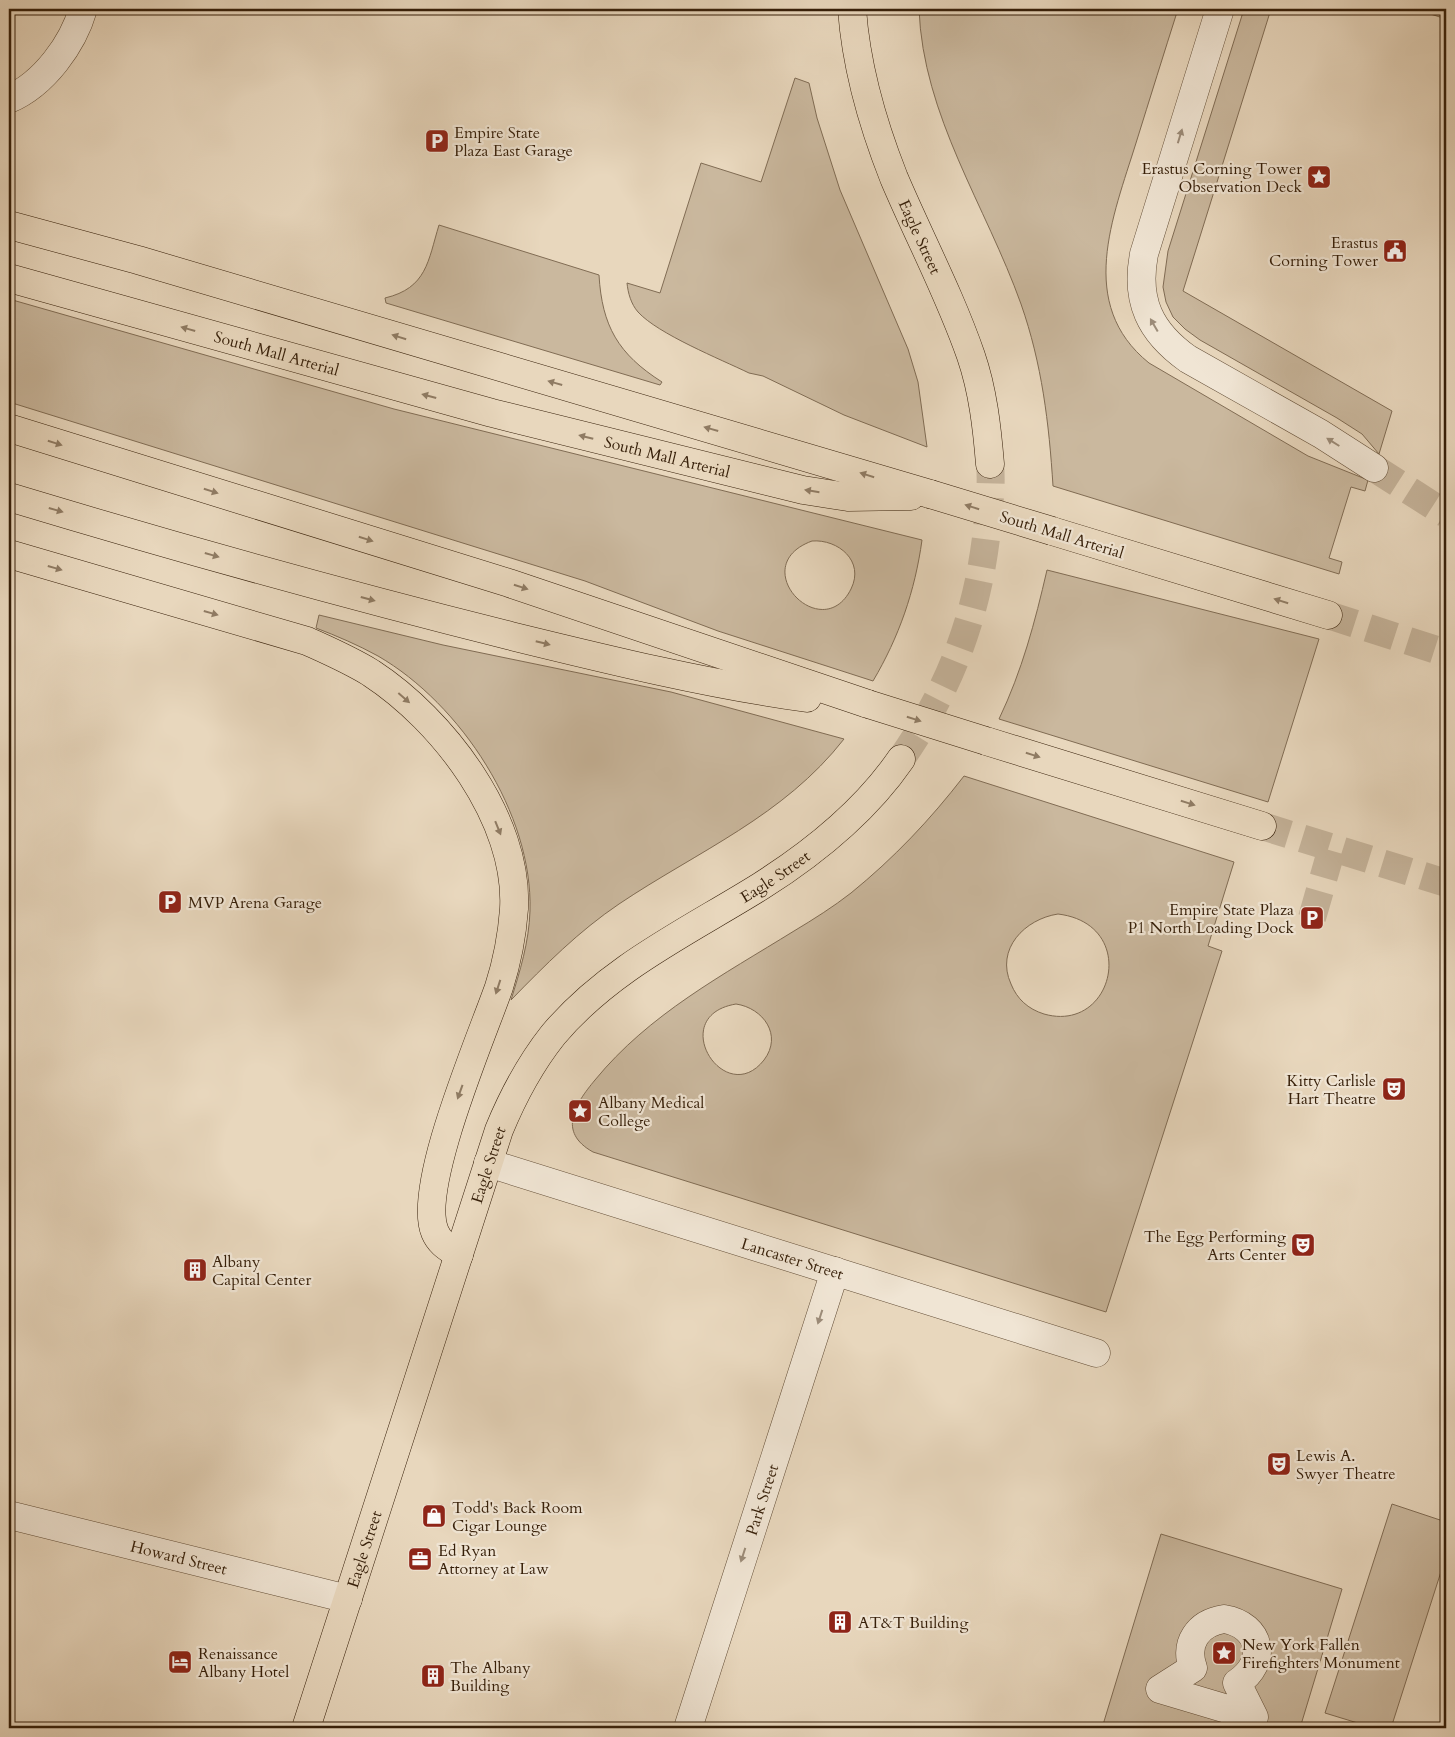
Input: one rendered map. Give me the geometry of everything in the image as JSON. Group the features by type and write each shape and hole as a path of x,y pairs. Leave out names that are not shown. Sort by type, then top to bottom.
{"main road":[{"name":"Eagle Street","path":"852,9 862,72 877,131 894,177 971,357 980,391 990,464"},
{"path":"9,225 268,298 930,494"},
{"name":"South Mall Arterial","path":"9,278 492,413 803,490 848,497 890,498 930,494 1328,615"},
{"path":"9,428 518,586 868,704 1262,826"},
{"path":"9,497 332,589 609,660 763,692 868,704"},
{"path":"9,554 307,641 338,655 371,674 402,697 453,750 474,780 489,806 503,839 511,870 514,908 509,948 499,986 456,1103 435,1181 432,1215 434,1232 442,1245 459,1255"},
{"name":"Eagle Street","path":"306,1728 488,1162 512,1098 532,1064 553,1035 576,1011 630,966 762,885 818,845 869,797 901,760"}],"street":[{"path":"9,99 28,88 60,55 70,39 83,9"},
{"path":"1220,9 1144,254 1140,273 1142,293 1148,316 1159,334 1188,359 1321,434 1374,468"},
{"name":"Lancaster Street","path":"488,1162 1096,1354"},
{"name":"Park Street","path":"688,1728 835,1271"},
{"name":"Howard Street","path":"9,1515 348,1599"}],"shaded area":[{"path":"919,9 1178,9 1118,200 1111,230 1106,259 1107,287 1113,314 1127,340 1149,363 1308,456 1368,480 1365,491 1351,487 1329,558 1342,562 1339,574 1053,486 1043,394 1028,326 1007,268 958,160 944,124 923,48"},
{"path":"1244,9 1271,9 1183,291 1392,411 1379,454 1362,434 1337,418 1200,340 1173,317 1166,302 1163,287 1168,251"},
{"path":"1415,9 1446,9 1446,19"},
{"path":"795,78 809,83 817,118 840,190 908,349 918,382 927,447 844,415 763,376 749,373 690,346 647,320 638,312 630,298 627,283 660,293 701,163 761,182"},
{"path":"439,225 599,275 604,309 615,337 634,361 662,382 660,385 386,303 385,298 410,287 418,280 428,261"},
{"path":"9,299 394,409 922,540 919,559 905,613 891,648 873,681 718,631 585,581 9,402","holes":["812,541 822,541 839,548 846,554 852,561 854,569 851,589 838,605 823,609 808,606 795,596 787,582 785,567 793,553"]},
{"path":"1047,570 1319,639 1268,802 999,719 1015,683 1027,646"},
{"path":"319,615 443,645 671,692 844,739 795,790 767,811 604,914 550,961 511,1000 526,945 530,911 528,874 519,837 505,800 486,765 463,732 437,702 408,677 378,656 316,628"},
{"path":"964,776 1234,862 1208,946 1222,951 1106,1312 593,1152 575,1136 573,1118 576,1108 588,1089 616,1056 663,1015 688,997 851,893 897,852","holes":["1058,914 1084,922 1100,937 1108,955 1108,975 1101,994 1087,1008 1068,1016 1044,1014 1028,1006 1013,989 1007,971 1007,959 1010,948 1024,929 1034,922","736,1004 746,1007 762,1017 771,1032 771,1041 769,1051 764,1060 749,1072 733,1074 719,1067 709,1055 703,1040 705,1025 715,1012"]},
{"path":"1392,1504 1446,1522 1446,1556 1391,1728 1374,1728 1325,1713"},
{"name":"New York Fallen Firefighters Monument","path":"1161,1534 1342,1589 1300,1728 1102,1728"}],"tunnel":[{"path":"901,759 934,705 959,650 969,621 983,560 990,488 990,464"},
{"path":"1374,468 1446,514"},
{"path":"1328,615 1446,653"},
{"path":"1262,826 1446,883"},
{"path":"1312,918 1332,848"}],"place":[{"name":"Empire State Plaza East Garage","path":"437,141"},
{"name":"Erastus Corning Tower Observation Deck","path":"1319,177"},
{"name":"Erastus Corning Tower","path":"1395,251"},
{"name":"MVP Arena Garage","path":"170,902"},
{"name":"Empire State Plaza P1 North Loading Dock","path":"1312,918"},
{"name":"Kitty Carlisle Hart Theatre","path":"1394,1089"},
{"name":"Albany Medical College","path":"580,1111"},
{"name":"The Egg Performing Arts Center","path":"1303,1245"},
{"name":"Albany Capital Center","path":"195,1270"},
{"name":"Lewis A. Swyer Theatre","path":"1279,1464"},
{"name":"Todd's Back Room Cigar Lounge","path":"434,1516"},
{"name":"Ed Ryan Attorney at Law","path":"420,1559"},
{"name":"AT&T Building","path":"840,1622"},
{"name":"New York Fallen Firefighters Monument","path":"1224,1653"},
{"name":"Renaissance Albany Hotel","path":"180,1662"},
{"name":"The Albany Building","path":"433,1676"}]}
